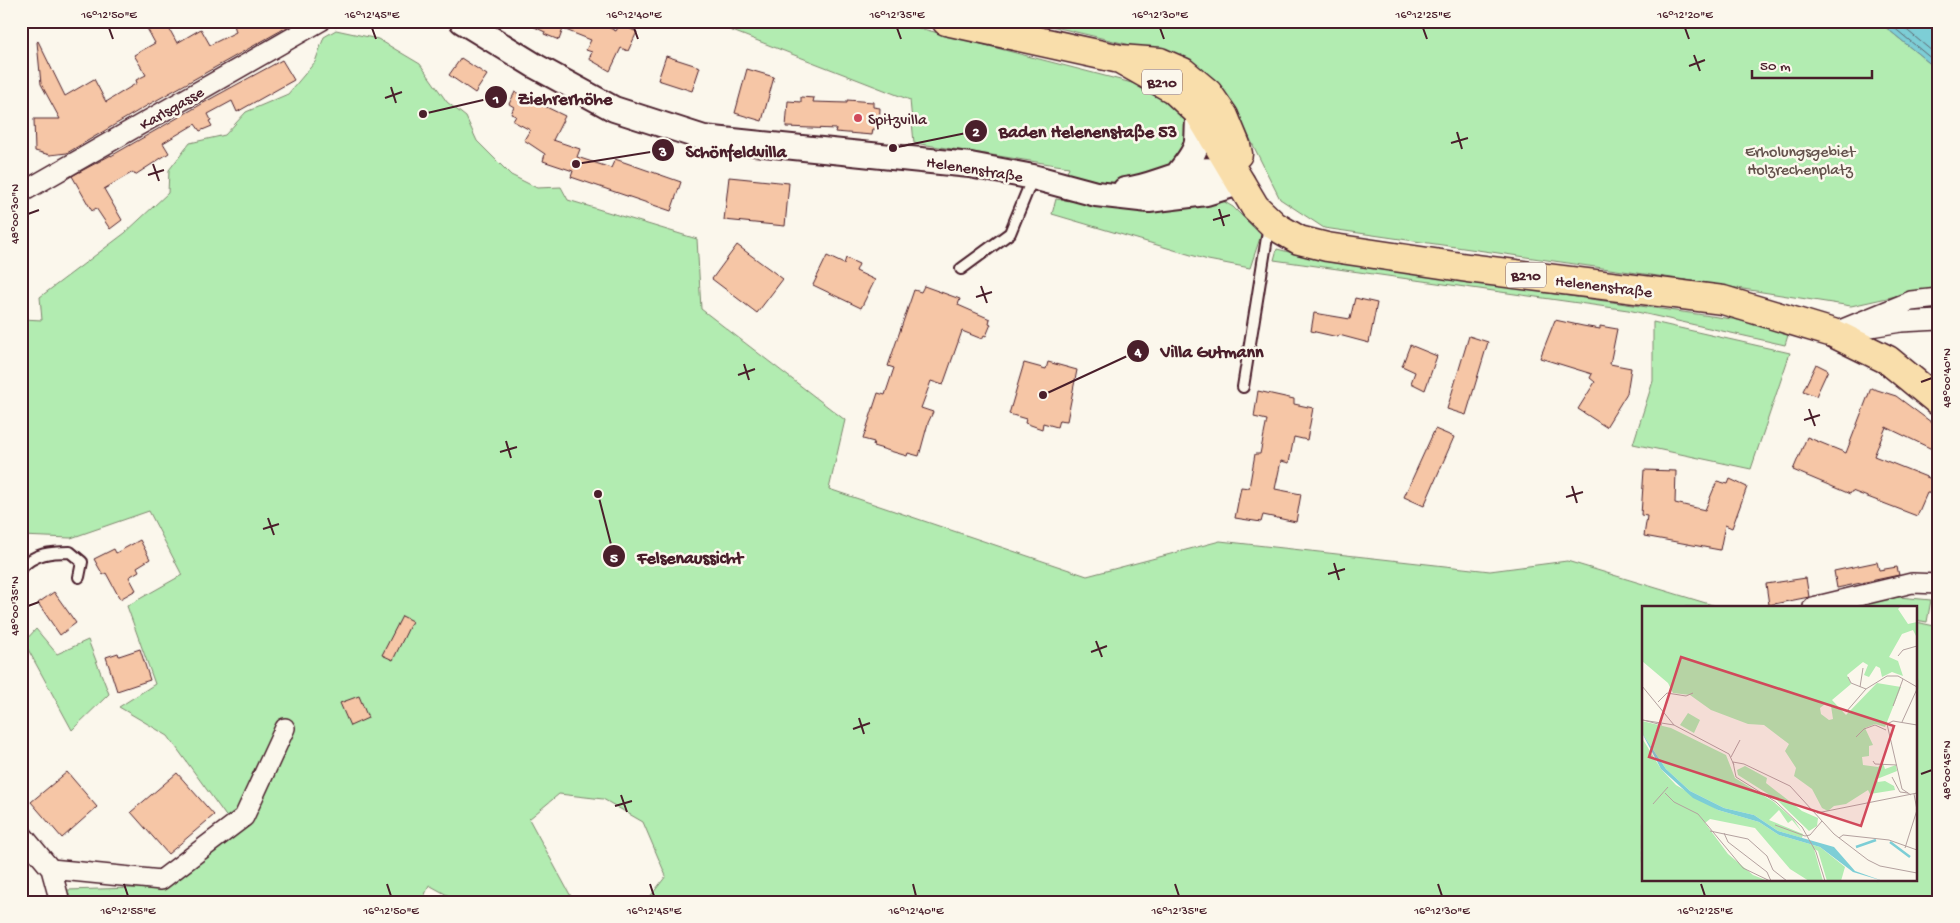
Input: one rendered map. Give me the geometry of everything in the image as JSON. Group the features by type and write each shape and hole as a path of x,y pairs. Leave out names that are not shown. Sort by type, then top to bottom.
{"main road":[{"name":"B210","path":"946,21 1120,59 1160,62 1183,72 1208,93 1224,116 1236,145 1242,182"},
{"name":"B210","path":"1120,59 1173,88 1199,113"},
{"name":"Helenenstraße","path":"1199,113 1242,182 1255,207 1275,226 1300,240 1327,247 1468,268 1723,300 1833,333 1888,360 1939,402"}],"street":[{"name":"Karlsgasse","path":"21,193 321,21"},
{"name":"Helenenstraße","path":"462,21 537,68 614,109 704,138 941,162 1033,177 1096,194 1150,200 1206,193 1242,182"},
{"path":"1177,175 1197,143 1196,124 1199,113"},
{"name":"Helenenstraße","path":"1096,194 1140,189 1177,175 1204,170 1219,171 1242,182"},
{"path":"1833,333 1911,301 1939,298"},
{"path":"1833,333 1901,322 1939,320"},
{"path":"1817,606 1912,584 1939,584"},
{"path":"51,869 161,880 244,817 285,728"},
{"path":"21,833 51,869 60,902"}],"lane":[{"path":"961,269 1010,234 1033,177"},
{"path":"1243,387 1270,221"},
{"path":"21,568 29,560 50,552 70,552 82,562 79,577"}],"green space":[{"path":"702,21 892,21 1164,93 1182,110 1189,132 1182,154 1174,166 1135,180 1106,183 1067,173 1069,167 914,143 910,100 730,30"},
{"name":"Erholungsgebiet Holzrechenplatz","path":"1030,21 1878,21 1939,71 1939,292 1905,294 1851,306 1686,280 1324,228 1280,199 1230,99 1185,58"},
{"path":"336,30 378,39 420,64 447,102 466,117 477,141 511,175 537,188 561,187 568,200 697,239 701,309 845,420 829,489 1087,576 1220,541 1490,571 1567,561 1716,606 1642,606 1642,880 1918,880 1918,622 1939,627 1939,902 646,902 666,876 643,822 603,799 559,794 529,819 574,902 460,902 429,885 422,902 67,902 67,890 165,887 236,830 168,736 119,707 155,684 127,606 182,575 149,511 71,538 21,536 21,314 23,319 42,320 40,297 125,233 168,193 169,170 190,143 225,135 246,112 288,94 315,62 324,37"},
{"path":"1218,198 1233,207 1261,235 1250,268 1208,260 1052,214 1056,199 1122,208"},
{"path":"1277,249 1329,262 1746,321 1789,332 1785,345 1628,310 1274,260"},
{"path":"1653,322 1790,353 1751,469 1633,444 1653,381"},
{"path":"1899,597 1931,600 1927,622 1918,620 1918,606 1840,606"},
{"path":"36,629 57,654 88,640 109,694 72,730 24,642"}],"water":[{"path":"1878,21 1932,21 1939,27 1939,71"}],"building":[{"path":"143,21 165,21 177,43 201,29 210,45 236,32 233,21 298,21 67,153 50,155 35,151 34,119 60,119 41,84 37,42 65,96 94,79 106,102 137,83 136,80 146,75 134,55 155,43"},
{"path":"522,21 595,21 616,31 620,24 637,32 628,51 621,48 610,71 589,59 592,52 586,50 591,40 563,29 559,40 544,34 545,32"},
{"path":"666,56 700,67 692,91 658,80"},
{"path":"461,58 487,75 475,93 449,75"},
{"path":"282,60 294,80 237,112 232,101 208,114 212,126 200,131 195,124 163,143 169,153 135,175 133,172 104,189 122,220 110,229 96,208 92,211 72,176"},
{"path":"747,69 774,77 762,121 735,113"},
{"path":"515,92 565,116 553,140 580,149 577,157 611,168 615,159 681,182 671,211 571,177 573,171 543,161 545,154 524,140 530,130 513,121 516,116 511,114 514,107 509,104"},
{"path":"801,97 814,98 813,102 847,103 847,100 873,102 873,107 880,108 879,129 873,129 872,135 835,132 836,129 786,127 788,101 801,102"},
{"path":"729,177 789,183 785,226 724,220"},
{"path":"737,245 783,279 757,313 712,279"},
{"path":"827,256 844,264 846,258 859,264 856,271 875,280 861,308 813,285"},
{"path":"924,286 960,299 958,305 990,319 989,323 991,324 986,336 984,335 982,339 962,331 943,385 931,381 921,408 933,412 919,456 908,453 907,456 873,446 874,442 863,439 878,393 885,395 894,368 888,366 914,290 921,292"},
{"path":"1355,298 1377,303 1369,343 1339,335 1338,337 1311,331 1314,313 1350,319"},
{"path":"1555,320 1600,329 1600,326 1617,329 1610,364 1631,368 1627,393 1606,427 1578,409 1595,382 1590,378 1592,374 1540,358"},
{"path":"1469,336 1488,342 1466,415 1447,409"},
{"path":"1410,345 1437,356 1425,390 1411,383 1415,372 1402,366"},
{"path":"1048,362 1077,370 1067,421 1059,420 1057,427 1043,423 1042,429 1025,423 1026,419 1009,414 1024,363 1046,369"},
{"path":"1816,364 1828,370 1816,396 1803,391"},
{"path":"1871,388 1896,396 1939,428 1932,449 1886,427 1874,456 1939,482 1939,494 1927,493 1917,516 1852,491 1850,494 1793,470 1807,437 1846,453"},
{"path":"1258,391 1294,399 1294,404 1313,408 1307,440 1294,437 1289,463 1281,461 1275,489 1301,494 1296,522 1263,515 1261,522 1235,518 1241,487 1249,488 1255,454 1260,454 1267,420 1254,417"},
{"path":"1435,429 1454,437 1424,506 1404,497"},
{"path":"1644,470 1676,471 1675,503 1705,510 1717,481 1728,484 1730,479 1747,487 1732,528 1725,525 1720,550 1644,536 1647,516 1641,515"},
{"path":"140,540 150,559 137,567 139,571 129,577 136,590 120,599 106,573 103,575 94,559 114,549 116,553"},
{"path":"1877,562 1879,570 1897,567 1899,575 1837,588 1834,571"},
{"path":"1806,578 1809,597 1769,605 1766,584"},
{"path":"54,592 76,623 60,635 38,603"},
{"path":"402,616 412,621 393,660 382,655"},
{"path":"140,649 150,680 117,691 106,657 118,653 119,656"},
{"path":"359,696 368,718 350,726 340,703"},
{"path":"67,772 97,807 62,838 31,802"},
{"path":"177,773 214,815 168,854 131,812"}],"place":[{"name":"Ziehrerhöhe","path":"423,114"},
{"name":"Spitzvilla","path":"858,118"},
{"name":"Baden Helenenstaße 53","path":"893,148"},
{"name":"Schönfeldvilla","path":"576,164"},
{"name":"Villa Gutmann","path":"1043,395"},
{"name":"Felsenaussicht","path":"598,494"}]}
